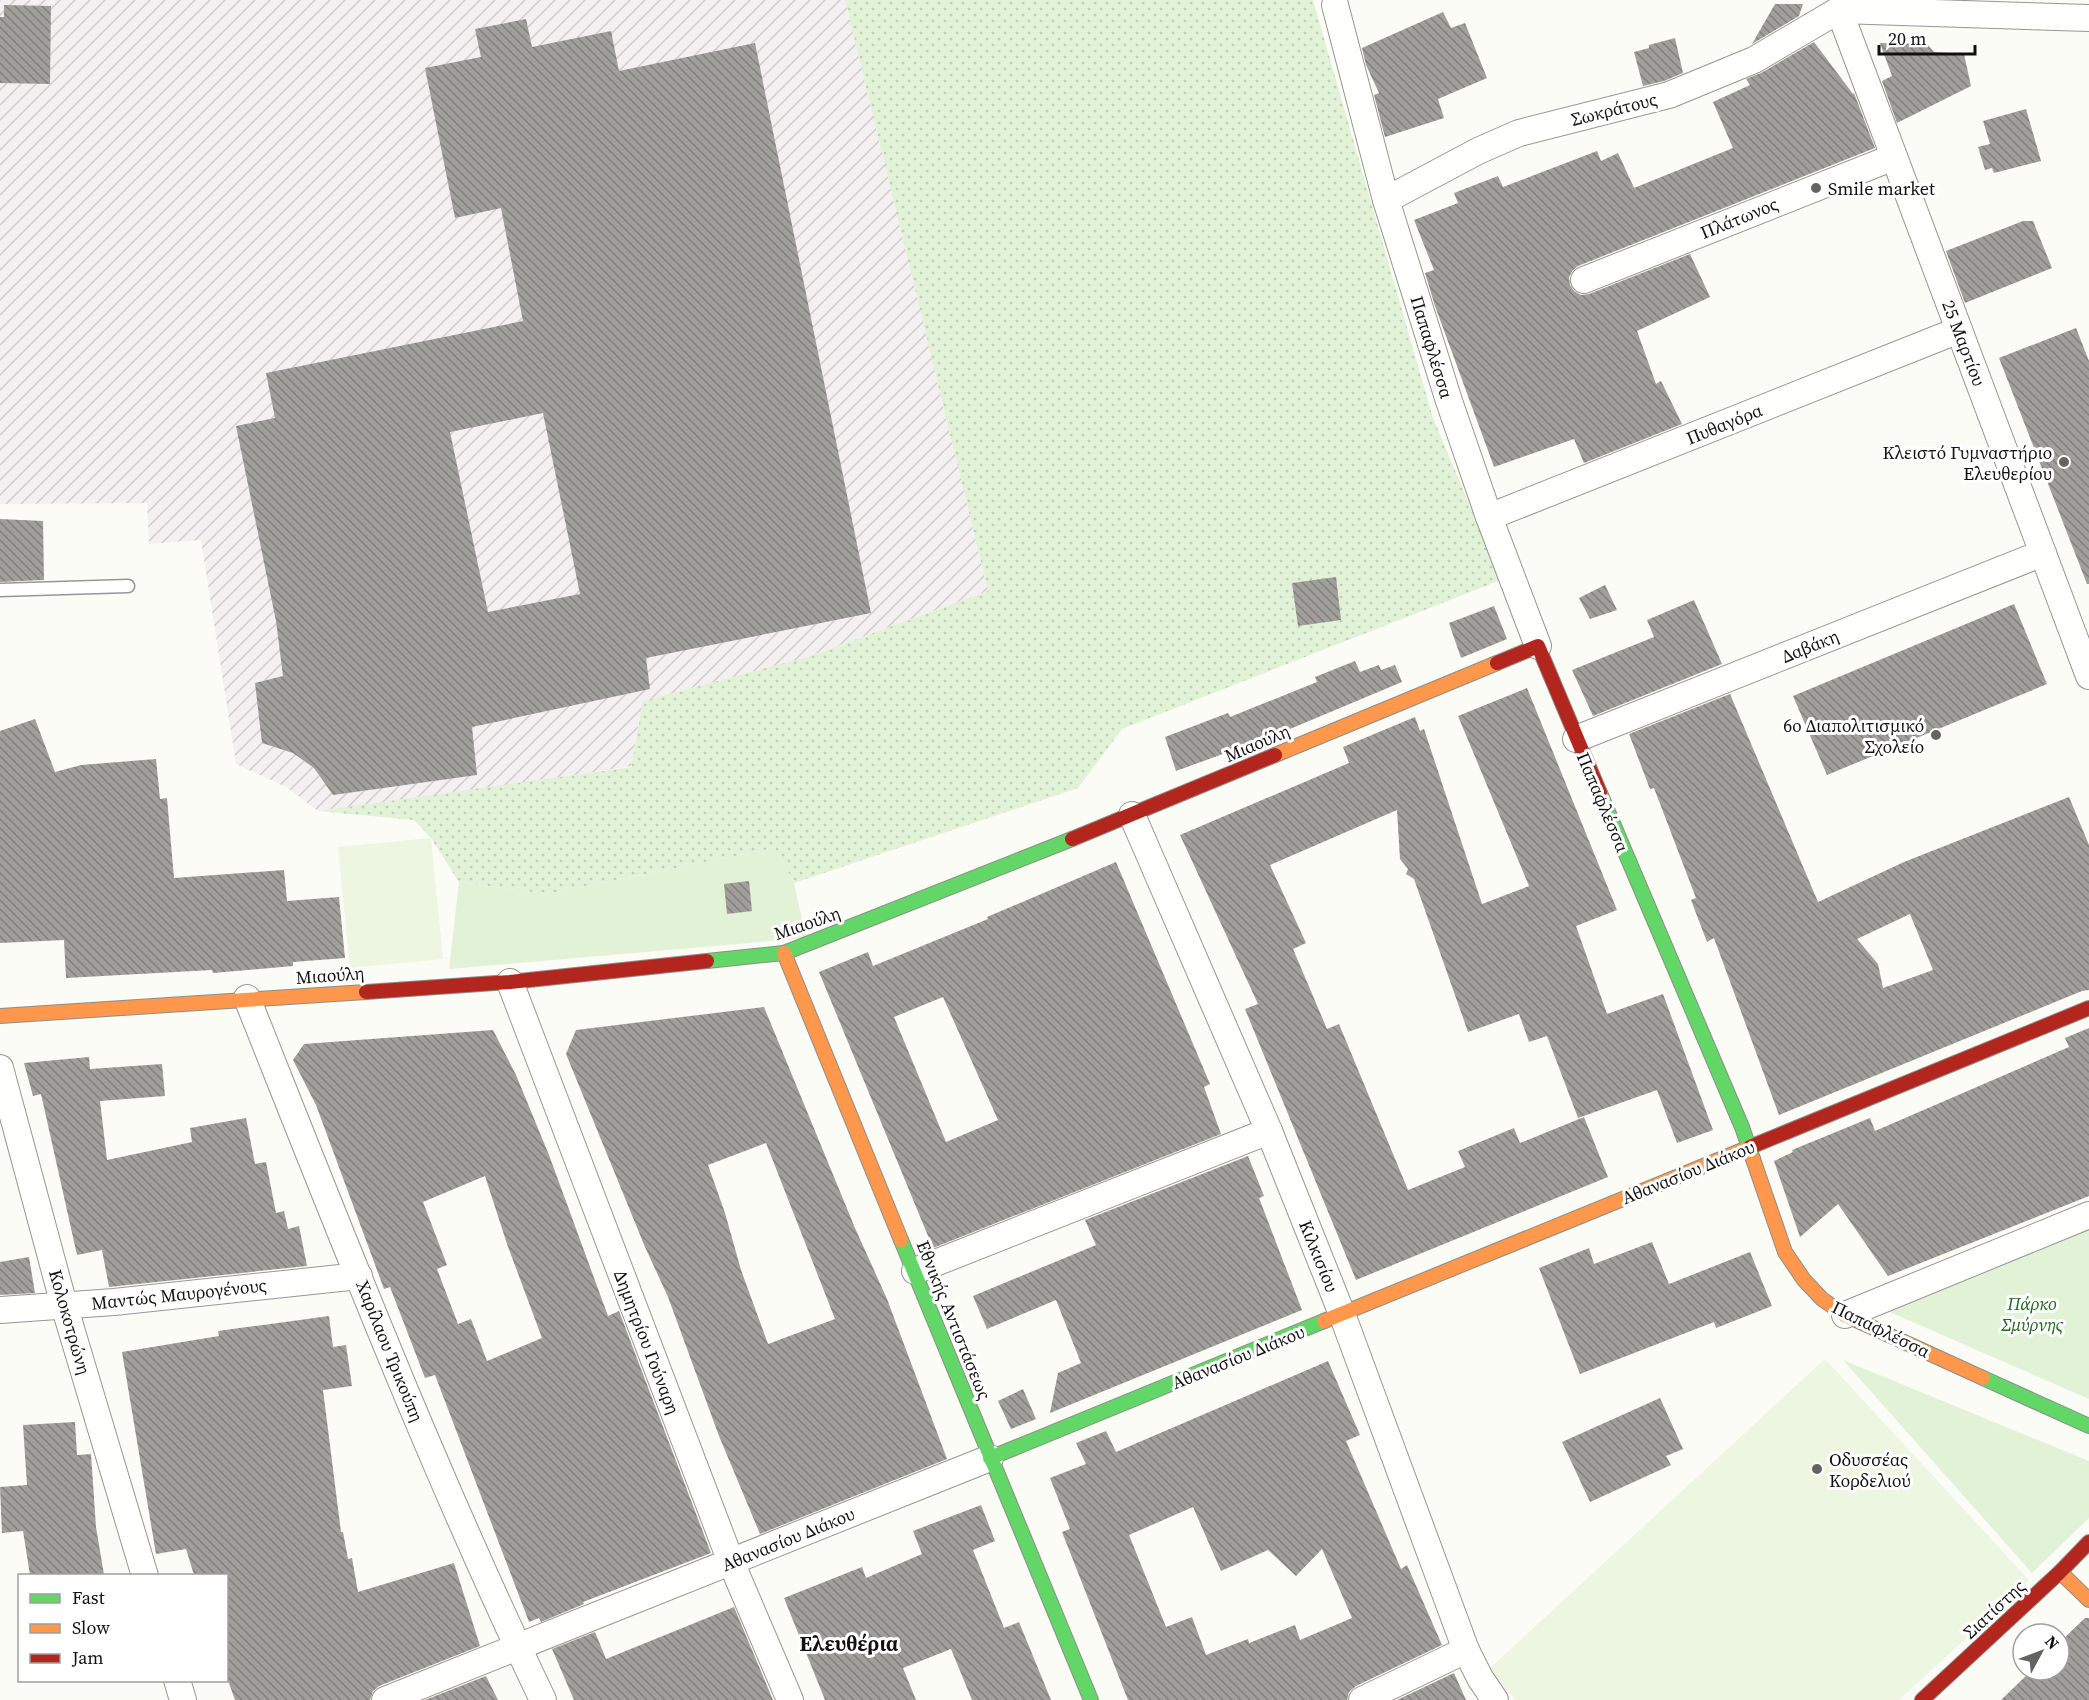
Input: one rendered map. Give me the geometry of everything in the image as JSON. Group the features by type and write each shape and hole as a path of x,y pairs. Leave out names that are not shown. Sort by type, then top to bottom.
{"street":[{"name":"Παπαφλέσσα","path":"1335,5 1386,200 1449,401 1489,517 1576,739 1749,1147 1785,1252 1804,1280 1845,1314 2089,1426"},
{"name":"Σωκράτους","path":"1386,200 1478,151 1519,133 1669,95 1754,60 1839,10"},
{"path":"1839,10 2089,18"},
{"name":"25 Μαρτίου","path":"1839,10 2089,676"},
{"name":"Πλάτωνος","path":"1584,280 1894,157"},
{"name":"Πυθαγόρα","path":"1489,517 1959,330"},
{"name":"Δαβάκη","path":"1576,739 2043,553"},
{"name":"Μιαούλη","path":"0,1017 247,998 510,982 784,953 1132,815 1538,646"},
{"name":"Κιλκισίου","path":"1132,815 1269,1131 1342,1314 1466,1650 1480,1678 1495,1700"},
{"name":"Εθνικής Αντιστάσεως","path":"784,953 1091,1700"},
{"name":"Δημητρίου Γούναρη","path":"510,982 731,1562 790,1700"},
{"name":"Χαρίλαου Τρικούπη","path":"247,998 433,1457 543,1700"},
{"name":"Αθανασίου Διάκου","path":"385,1700 990,1458 2089,1008"},
{"name":"Κολοκοτρώνη","path":"0,1068 64,1305 145,1574"},
{"path":"915,1271 1269,1131"},
{"path":"1845,1314 2089,1215"},
{"name":"Μαντώς Μαυρογένους","path":"0,1310 359,1276"},
{"name":"Σιατίστης","path":"1922,1700 2060,1572 2089,1542"},
{"path":"2060,1572 2089,1600"},
{"path":"1362,1700 1466,1650"},
{"path":"178,1682 183,1700"}],"lane":[{"path":"0,590 128,586"}],"shaded area":[{"path":"0,0 845,0 988,591 807,657 643,701 631,766 519,784 318,811 288,788 236,764 201,540 149,544 147,503 0,504"}],"green space":[{"path":"845,0 1313,0 1433,418 1501,580 1122,729 1078,788 794,883 775,848 547,894 459,882 431,838 414,820 318,811 631,767 643,701 807,657 988,591"},
{"path":"431,838 443,959 350,968 338,847"},
{"path":"775,848 794,883 806,938 449,969 459,882 547,894"},
{"name":"Πάρκο Σμύρνης","path":"2089,1229 2089,1399 1885,1310"},
{"name":"Οδυσσέας Κορδελιού","path":"1825,1359 2029,1580 1899,1700 1516,1700 1488,1670"},
{"path":"1843,1360 2089,1461 2089,1518 2032,1573"}],"building":[{"path":"1775,4 1803,4 1799,16 1752,44"},
{"path":"4,5 51,6 50,84 0,83 0,17 4,17"},
{"path":"1443,12 1451,28 1465,23 1487,78 1438,99 1444,118 1385,137 1374,95 1379,93 1366,65 1362,48"},
{"path":"526,19 532,47 611,31 619,71 755,43 871,613 646,658 650,689 472,727 477,775 333,795 314,768 293,753 262,743 255,683 283,676 276,621 236,426 275,418 266,373 523,321 501,208 455,218 425,68 481,57 475,29","holes":["543,413 580,594 488,612 450,432"]},
{"path":"1675,38 1683,73 1643,86 1634,52"},
{"path":"1814,42 1854,93 1875,148 1578,266 1569,277 1574,291 1581,295 1589,294 1690,254 1710,297 1637,331 1656,384 1661,381 1682,424 1584,463 1574,439 1494,467 1435,306 1425,273 1434,270 1414,220 1458,203 1454,193 1498,176 1503,187 1597,151 1601,161 1618,153 1634,188 1733,148 1713,102 1750,85 1746,79 1761,73"},
{"path":"1880,43 1927,44 1934,52 1964,54 1971,86 1897,123 1882,81 1892,76"},
{"path":"2026,109 2041,161 1994,173 1992,168 1985,170 1978,147 1990,144 1983,121"},
{"path":"2023,221 2033,221 2052,268 1965,303 1946,251"},
{"name":"Κλειστό Γυμναστήριο Ελευθερίου","path":"2076,328 2089,361 2089,584 2087,584 1999,358"},
{"path":"0,519 43,521 44,580 0,582"},
{"path":"1336,577 1341,620 1298,626 1292,583"},
{"path":"1605,585 1617,610 1590,619 1579,598"},
{"path":"1694,600 1722,664 1593,716 1572,670 1654,637 1647,620"},
{"path":"2014,604 2047,684 1827,775 1793,696"},
{"path":"1494,606 1507,639 1461,658 1449,623"},
{"path":"1355,661 1360,672 1379,665 1381,670 1395,665 1402,682 1278,734 1176,771 1165,737 1228,713 1230,717 1317,682 1315,677"},
{"path":"1527,688 1617,910 1576,926 1607,1014 1663,994 1713,1130 1677,1143 1657,1090 1578,1118 1547,1036 1529,1042 1519,1014 1468,1032 1414,879 1406,874 1408,869 1400,859 1397,810 1270,865 1306,943 1293,949 1327,1029 1339,1024 1408,1190 1465,1167 1458,1151 1514,1128 1520,1143 1584,1117 1608,1177 1356,1280 1245,1009 1258,1004 1180,835 1349,763 1343,747 1415,717 1420,731 1424,729 1482,904 1529,886 1458,716"},
{"path":"1730,694 1818,902 1904,862 2069,797 2089,845 2089,990 1779,1115 1714,938 1707,942 1691,900 1696,898 1654,788 1650,789 1629,734","holes":["1910,914 1933,970 1883,988 1878,964 1857,939"]},
{"path":"35,719 55,772 81,765 156,759 160,799 167,798 174,878 284,870 287,901 339,897 345,958 293,962 293,966 213,973 212,970 66,978 64,940 0,943 0,731"},
{"path":"1116,862 1210,1084 1204,1087 1221,1134 933,1248 819,972 868,952 873,966 988,919 987,917","holes":["943,997 998,1120 946,1142 894,1017"]},
{"path":"749,881 752,911 727,914 724,884"},
{"path":"764,1007 855,1228 887,1299 947,1459 760,1534 719,1436 668,1297 645,1247 566,1054 576,1030","holes":["766,1143 835,1319 768,1344 741,1270 725,1213 708,1165"]},
{"path":"2089,1028 2089,1196 1888,1276 1838,1204 1800,1237 1774,1161 1793,1152 1792,1150 1870,1118 1875,1131 2069,1047 2065,1038"},
{"path":"493,1030 516,1075 549,1155 608,1316 619,1311 711,1553 583,1602 584,1604 541,1622 539,1618 529,1622 435,1375 425,1378 390,1287 384,1289 316,1105 293,1060 304,1044","holes":["485,1176 507,1244 542,1338 487,1361 471,1319 458,1324 437,1269 447,1265 423,1202"]},
{"path":"89,1057 90,1069 162,1064 165,1096 100,1101 107,1160 192,1142 190,1128 246,1118 255,1164 266,1162 276,1213 284,1211 288,1229 299,1226 307,1266 109,1287 102,1250 77,1255 41,1094 33,1096 24,1063"},
{"path":"1248,1156 1264,1196 1259,1198 1302,1310 1050,1413 1058,1373 1081,1363 1056,1300 987,1329 973,1296 1096,1245 1085,1220"},
{"path":"1652,1242 1669,1284 1750,1252 1772,1306 1716,1328 1714,1322 1580,1374 1539,1268 1589,1248 1594,1264"},
{"path":"29,1257 35,1293 0,1295 0,1262"},
{"path":"329,1316 333,1347 346,1345 352,1386 323,1390 341,1532 343,1532 348,1559 352,1558 358,1592 454,1563 480,1646 379,1686 373,1691 370,1700 235,1700 228,1681 228,1574 194,1574 186,1549 156,1554 122,1352 219,1336 218,1331"},
{"path":"1328,1361 1360,1435 1346,1441 1401,1569 1407,1565 1442,1645 1356,1686 1349,1692 1347,1700 1128,1700 1062,1532 1070,1529 1050,1478 1086,1464 1076,1443 1106,1431 1116,1452","holes":["1193,1507 1221,1571 1268,1550 1296,1576 1322,1549 1352,1618 1300,1640 1295,1625 1249,1643 1248,1639 1206,1655 1192,1617 1166,1627 1129,1535"]},
{"path":"1023,1389 1036,1419 1011,1429 998,1401"},
{"path":"1660,1398 1683,1449 1666,1456 1671,1465 1590,1502 1562,1442"},
{"path":"75,1422 77,1455 91,1454 96,1527 104,1574 30,1574 23,1531 2,1533 0,1487 27,1485 23,1425"},
{"path":"981,1505 995,1541 973,1550 1004,1628 1019,1622 1051,1700 972,1700 951,1649 903,1668 916,1700 825,1700 784,1598 862,1567 866,1578 922,1554 913,1531"},
{"path":"734,1607 773,1700 574,1700 552,1649 595,1632 606,1659"},
{"path":"2085,1618 2089,1618 2089,1700 2001,1700 2020,1682 2071,1682 2071,1631"},
{"path":"1454,1673 1466,1700 1397,1700"},
{"path":"486,1676 498,1700 425,1700"}],"traffic: fast":[{"path":"1600,793 1742,1127 1753,1159"},
{"path":"707,961 784,953 1072,839"},
{"path":"901,1240 1091,1700"},
{"path":"990,1458 1324,1321"},
{"path":"1983,1378 2089,1426"}],"traffic: slow":[{"path":"1275,755 1497,663"},
{"path":"784,953 901,1240"},
{"path":"0,1016 366,992"},
{"path":"1324,1321 1750,1147"},
{"path":"1753,1159 1785,1252 1804,1280 1822,1299 1845,1315 1983,1378"},
{"path":"2060,1572 2089,1600"}],"traffic: jam":[{"path":"1497,663 1538,646 1600,793"},
{"path":"1072,839 1275,755"},
{"path":"366,992 510,982 707,961"},
{"path":"1750,1147 2089,1008"},
{"path":"1922,1700 2060,1572 2089,1542"}],"place":[{"name":"Smile market","path":"1816,188"},
{"name":"Κλειστό Γυμναστήριο Ελευθερίου","path":"2064,462"},
{"name":"6ο Διαπολιτισμικό Σχολείο","path":"1936,735"},
{"name":"Οδυσσέας Κορδελιού","path":"1817,1469"}],"district":[{"name":"Ελευθέρια","path":"849,1643"}]}
